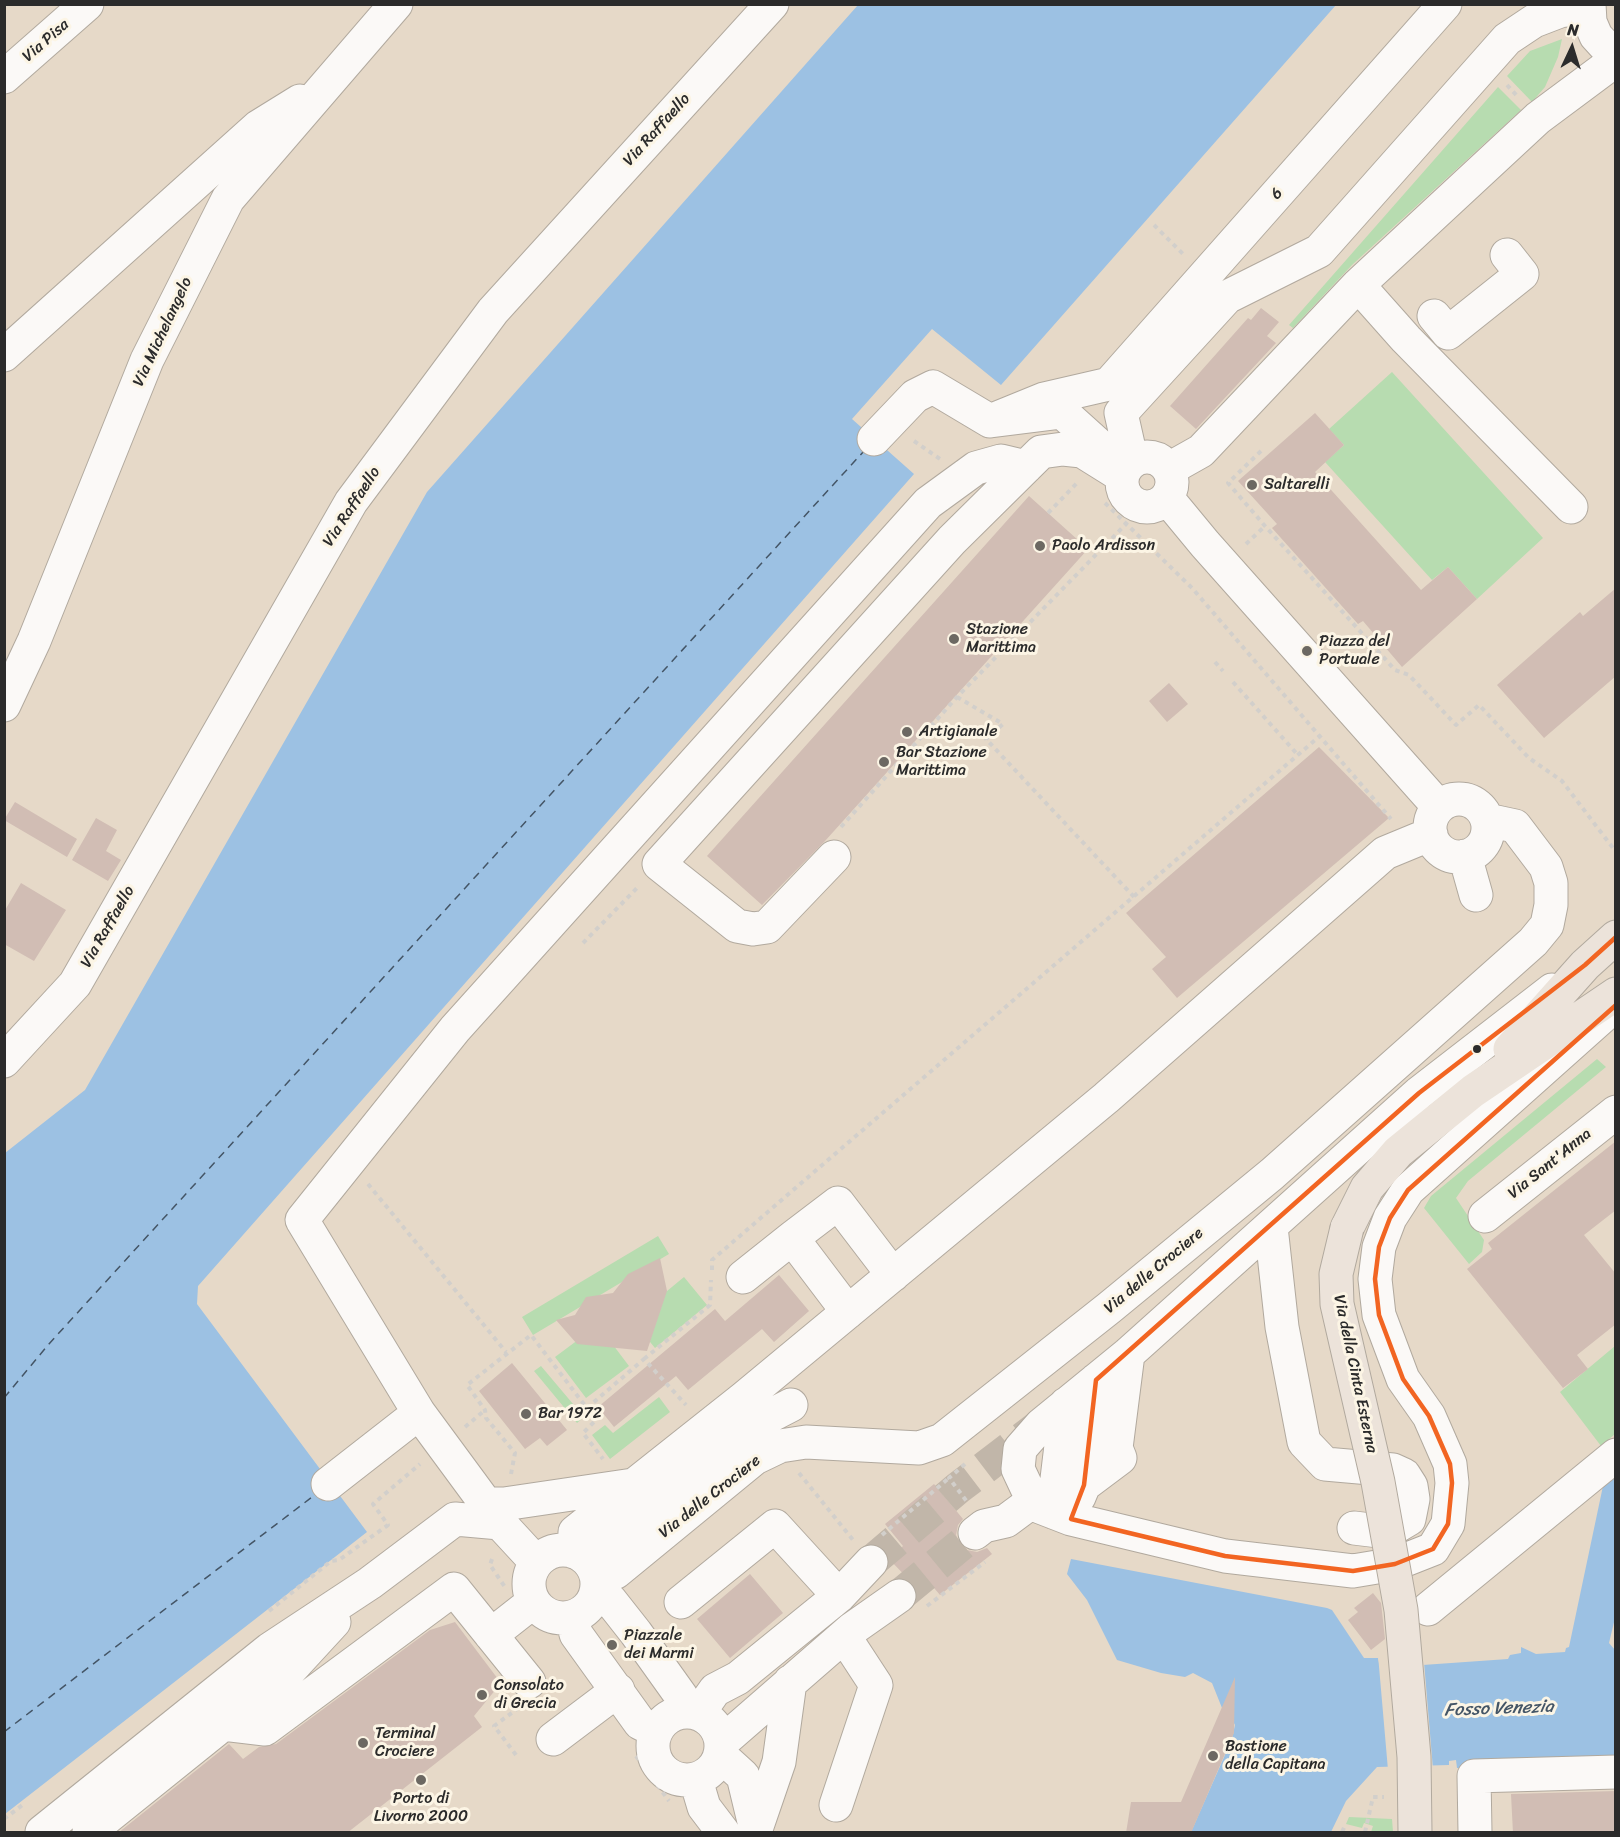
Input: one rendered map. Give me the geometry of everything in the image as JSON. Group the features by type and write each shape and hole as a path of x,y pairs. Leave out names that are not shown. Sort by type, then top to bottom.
{"main road":[{"name":"Via della Cinta Esterna","path":"1473,1091 1585,965 1616,937"},
{"name":"Via della Cinta Esterna","path":"1415,1833 1414,1757 1401,1610 1378,1482 1337,1304 1336,1274 1347,1228 1359,1200 1381,1169 1398,1152 1473,1091 1616,994"}],"street":[{"name":"Via Pisa","path":"4,76 87,4"},
{"name":"Via Michelangelo","path":"4,705 34,641 147,360 228,199 396,4"},
{"name":"Via Raffaello","path":"4,1061 75,984 351,502 493,310 772,4"},
{"name":"6","path":"990,421 1044,399 1109,384 1445,4"},
{"path":"1589,6 1596,36 1616,59 1538,118 1358,285 1168,483 1159,505 1140,507 1131,502 1125,494 1121,477 1121,413 1227,297 1319,251 1507,39 1534,21 1560,11 1589,6"},
{"path":"4,356 258,127 322,88"},
{"path":"1434,315 1448,333 1522,274 1507,255"},
{"path":"1358,285 1406,339 1571,507"},
{"path":"874,439 915,396 933,387 990,421 1062,412 1121,477"},
{"path":"834,857 767,927 753,929 737,926 659,864 952,540 1041,452 1070,450 1082,452 1121,477"},
{"path":"756,1831 743,1776 721,1749 714,1725 692,1713 636,1632 588,1571 558,1550 536,1562 528,1581 533,1602 550,1616 572,1617 592,1604 588,1571 575,1532 848,1312 1166,1048 1385,853 1435,820 1450,801 1462,799 1474,803 1487,820 1484,843 1476,852 1465,856 1453,856 1443,852 1435,820 1205,544 1168,483 1161,461 1152,457 1141,457 1121,477"},
{"path":"536,1562 493,1513 419,1413 302,1220 455,1029 928,503 976,468 1001,461 1026,467"},
{"name":"Via delle Crociere","path":"588,1571 616,1572 755,1458 780,1446 806,1442 919,1448 942,1440 1109,1308 1272,1174 1533,942 1547,925 1551,906 1551,883 1546,867 1515,826 1487,820"},
{"path":"1465,856 1476,895"},
{"name":"Via della Cinta Esterna","path":"1052,1511 1018,1468 1020,1449 1041,1425 1128,1354 1271,1227 1350,1153 1419,1094 1585,965"},
{"path":"1052,1511 1225,1556 1353,1571 1395,1564 1432,1549 1448,1524 1452,1483 1450,1464 1429,1416 1403,1379 1379,1315 1376,1279 1379,1247 1390,1218 1408,1190 1616,1005"},
{"name":"Via Sant'Anna","path":"1485,1216 1616,1112"},
{"path":"743,1277 838,1203 893,1275"},
{"path":"1271,1227 1282,1327 1304,1442 1325,1464 1393,1470 1404,1475 1411,1486 1413,1499 1409,1520 1387,1532 1354,1528"},
{"path":"792,1238 848,1312"},
{"path":"994,1534 1052,1511 1120,1458 1116,1448 1128,1354"},
{"path":"1084,1485 1096,1380"},
{"path":"588,1571 762,1420 791,1405"},
{"path":"328,1484 419,1413"},
{"path":"1428,1609 1616,1455"},
{"path":"42,1833 270,1649 370,1583 455,1519 493,1513 504,1504 635,1484"},
{"path":"681,1602 776,1526 839,1596"},
{"path":"875,1550 839,1596 738,1678 716,1690 692,1713 668,1717 656,1731 652,1742 657,1764 674,1778 696,1780 707,1774 721,1749 790,1682 844,1636 900,1596"},
{"path":"89,1833 288,1672 370,1583"},
{"path":"223,1724 265,1730 454,1589 529,1682"},
{"path":"490,1635 533,1602"},
{"path":"572,1617 576,1634 640,1723 656,1731"},
{"path":"836,1805 876,1685 844,1636"},
{"path":"756,1831 779,1762 790,1682"},
{"path":"553,1739 618,1690"},
{"path":"1475,1833 1474,1776 1616,1772"},
{"path":"696,1780 704,1807 723,1833"}],"path":[{"path":"1502,81 1519,98"},
{"path":"1261,450 1228,483 1265,526 1395,670 1409,675 1456,725 1479,705 1529,758 1562,781 1616,852"},
{"path":"1048,513 1080,480 1076,476"},
{"path":"1121,477 1127,523 1192,588 1392,818 1385,825"},
{"path":"834,857 823,848 957,697 1127,523"},
{"path":"1215,662 1223,670"},
{"path":"1233,682 1298,754"},
{"path":"957,697 1003,724 986,739 1135,898"},
{"path":"587,1408 710,1305 712,1260 1135,898 1321,735"},
{"path":"362,1177 506,1353"},
{"path":"510,1478 515,1453 486,1418 485,1410 467,1385 531,1335 596,1420 583,1433 603,1460"},
{"path":"644,1359 686,1405"},
{"path":"266,1613 331,1562 339,1560 388,1525 373,1504 485,1410"},
{"path":"875,1550 949,1478"},
{"path":"4,1819 32,1797"},
{"path":"1366,1831 1373,1797 1379,1797"},
{"path":"1342,1833 1345,1826"}],"green space":[{"path":"1562,39 1558,57 1545,87 1532,102 1507,76 1530,51"},
{"path":"1498,87 1521,110 1352,265 1293,328 1289,325"},
{"path":"1392,372 1543,538 1477,599 1448,567 1432,580 1325,462 1344,445 1329,429"},
{"path":"1597,1059 1606,1067 1468,1181 1456,1198 1484,1240 1482,1252 1469,1264 1424,1208 1431,1196"},
{"path":"658,1236 669,1254 533,1335 522,1317"},
{"path":"684,1277 707,1305 655,1348 632,1320"},
{"path":"598,1325 629,1366 586,1398 555,1357"},
{"path":"1615,1346 1615,1434 1601,1446 1560,1392"},
{"path":"541,1366 584,1417 577,1423 534,1371"},
{"path":"659,1397 670,1412 610,1459 592,1435 605,1425 613,1433"},
{"path":"1349,1817 1392,1819 1393,1832 1371,1832 1373,1826 1364,1823 1362,1828 1346,1824"}],"water":[{"path":"858,5 1336,5 1001,385 932,329 852,419 914,474 198,1286 197,1304 367,1532 5,1814 5,1153 85,1090 427,492"},
{"name":"Fosso Venezia","path":"1615,1476 1616,1614 1609,1643 1615,1650 1615,1763 1457,1768 1456,1760 1449,1761 1449,1765 1377,1767 1346,1801 1331,1832 1191,1832 1232,1739 1235,1725 1222,1708 1212,1683 1193,1673 1185,1677 1161,1673 1117,1660 1087,1600 1067,1574 1071,1559 1327,1608 1332,1610 1364,1658 1378,1658 1380,1668 1508,1659 1510,1655 1521,1653 1521,1647 1536,1654 1565,1652 1569,1647 1603,1486"}],"pier":[{"path":"1378,1655 1382,1665 1424,1662 1433,1769 1388,1770"}],"building":[{"path":"1261,308 1279,322 1267,336 1276,343 1196,429 1170,406 1248,318 1251,320"},
{"path":"1315,413 1344,445 1315,472 1421,590 1448,567 1477,599 1402,667 1363,621 1358,624 1272,528 1277,524 1238,481"},
{"name":"Stazione Marittima","path":"1029,496 1088,549 825,841 762,905 707,856"},
{"path":"1616,588 1616,676 1544,738 1497,685 1580,612 1583,616"},
{"path":"1169,683 1188,704 1167,722 1149,701"},
{"path":"1319,747 1389,818 1177,998 1152,969 1166,957 1126,913"},
{"path":"15,802 77,839 67,857 4,820"},
{"path":"96,818 117,830 106,851 121,860 108,881 72,860"},
{"path":"21,883 66,910 34,961 4,944 4,912"},
{"path":"1616,1141 1616,1210 1584,1235 1616,1274 1616,1324 1577,1355 1588,1369 1563,1388 1467,1269 1492,1249 1488,1243"},
{"path":"660,1258 667,1291 647,1351 577,1344 556,1320 575,1315 586,1297 613,1293 628,1274"},
{"path":"779,1275 809,1311 774,1342 762,1329 688,1390 676,1376 614,1427 598,1407 715,1309 725,1321"},
{"path":"512,1363 567,1430 547,1446 540,1438 525,1449 479,1391"},
{"path":"934,1484 963,1519 958,1525 956,1535 961,1545 967,1550 977,1552 987,1548 992,1554 940,1595 929,1582 917,1593 914,1585 889,1559 903,1546 885,1524"},
{"path":"750,1574 783,1613 730,1658 697,1619"},
{"path":"1373,1593 1381,1603 1385,1639 1371,1650 1348,1620 1358,1612 1354,1608"},
{"name":"Terminal Crociere","path":"455,1622 501,1683 474,1716 482,1727 347,1833 118,1833 229,1744 243,1759 259,1747 276,1744 430,1630"},
{"name":"Bastione della Capitana","path":"1235,1677 1234,1733 1191,1833 1126,1833 1131,1802 1181,1802"},
{"path":"1616,1791 1616,1833 1513,1833 1511,1794"}],"ferry route":[{"path":"4,1398 48,1345 864,451"},
{"path":"4,1732 316,1494"}],"tunnel":[{"path":"871,1562 958,1488 1039,1426"},
{"path":"899,1596 975,1533"}],"transit line":[{"path":"1616,937 1585,965 1419,1093 1096,1380 1084,1485 1071,1519 1225,1556 1353,1571 1395,1564 1433,1549 1448,1524 1452,1483 1450,1464 1429,1416 1403,1379 1379,1315 1375,1279 1379,1247 1390,1218 1408,1190 1616,1005"}],"place":[{"name":"Saltarelli","path":"1252,485"},
{"name":"Paolo Ardisson","path":"1040,546"},
{"name":"Stazione Marittima","path":"954,639"},
{"name":"Piazza del Portuale","path":"1307,651"},
{"name":"Artigianale","path":"907,732"},
{"name":"Bar Stazione Marittima","path":"884,762"},
{"name":"Bar 1972","path":"526,1414"},
{"name":"Piazzale dei Marmi","path":"612,1645"},
{"name":"Consolato di Grecia","path":"482,1695"},
{"name":"Terminal Crociere","path":"363,1743"},
{"name":"Bastione della Capitana","path":"1213,1756"},
{"name":"Porto di Livorno 2000","path":"421,1780"}]}
